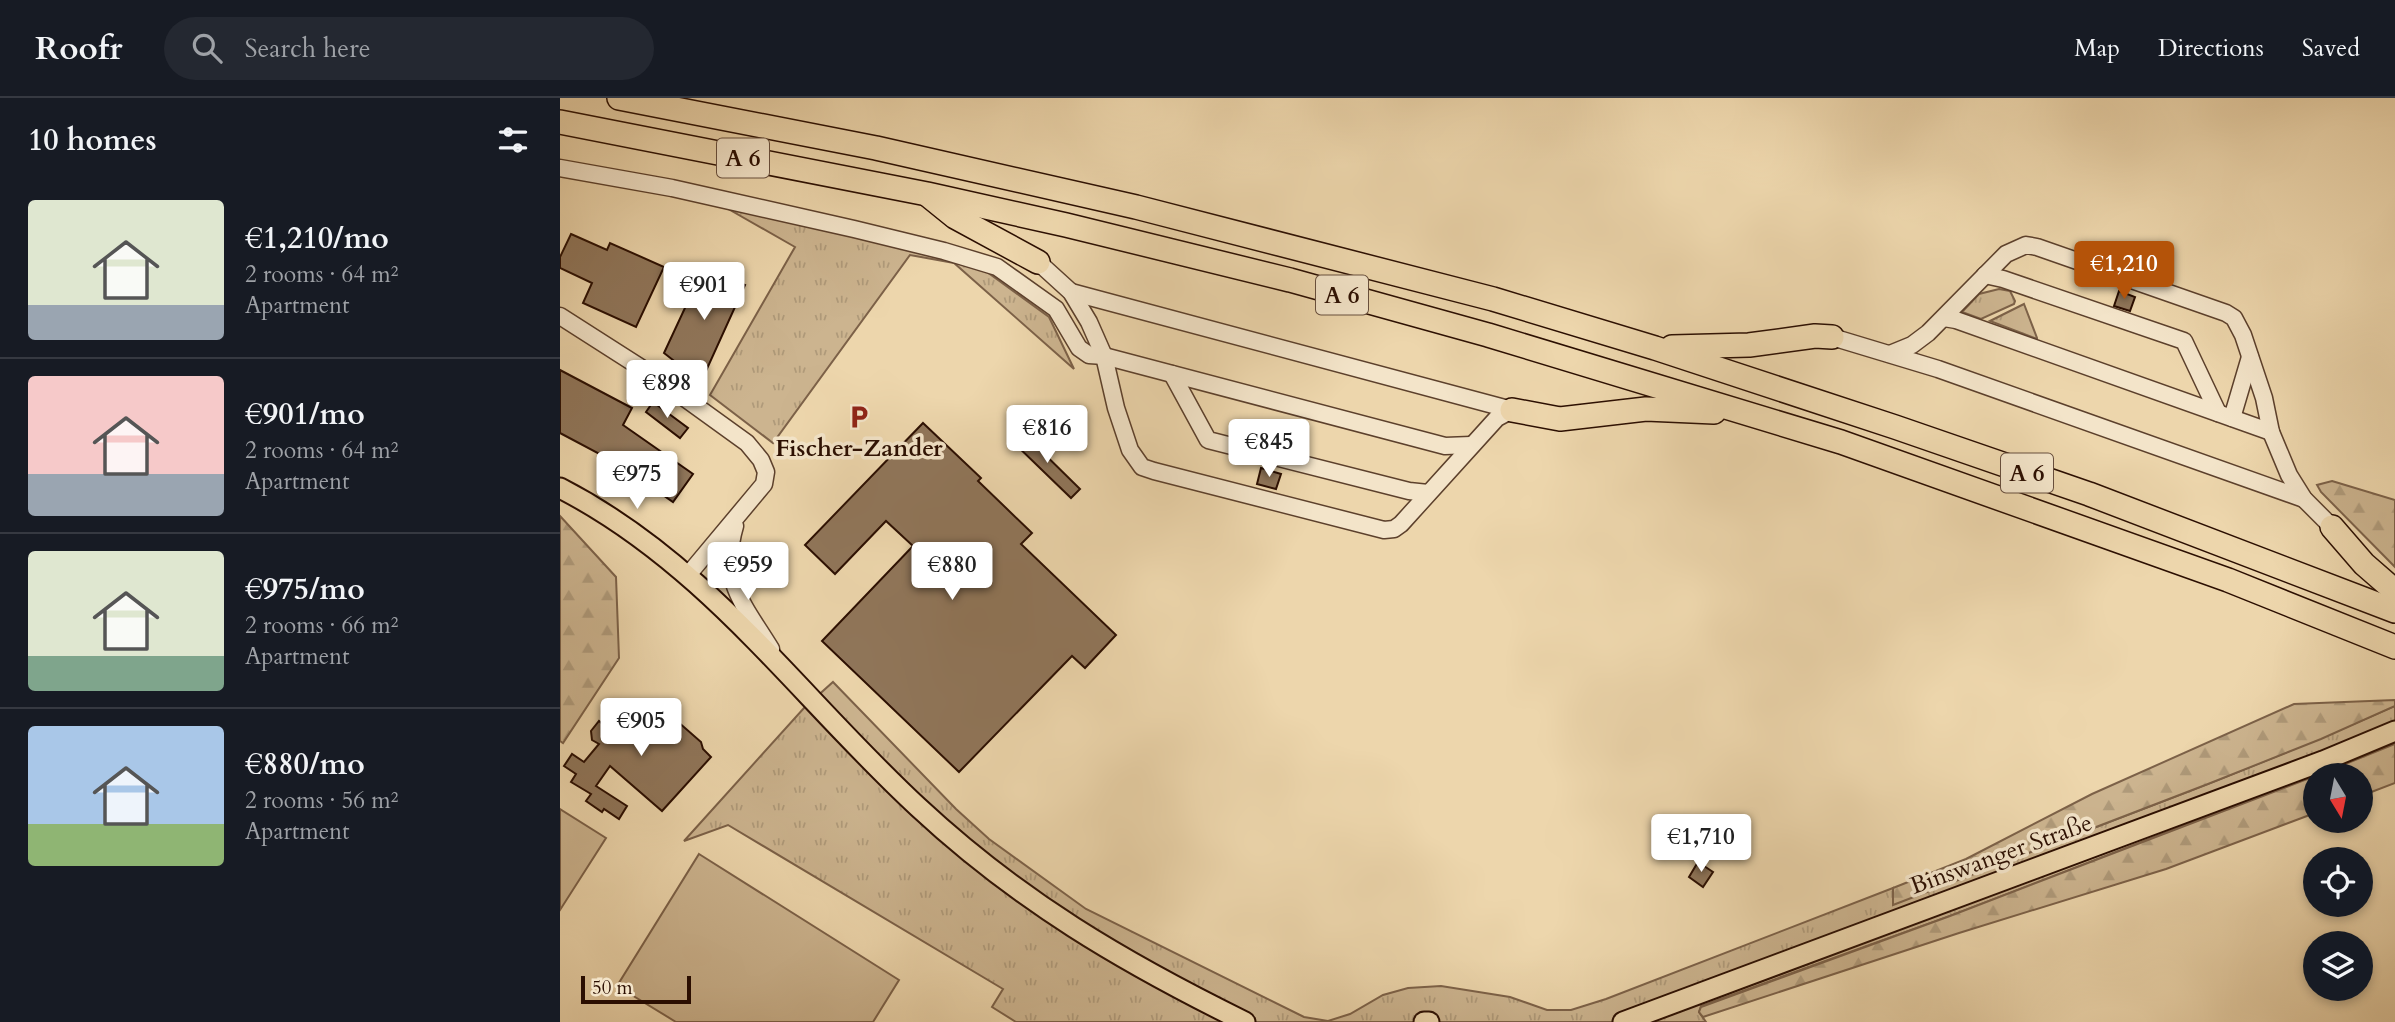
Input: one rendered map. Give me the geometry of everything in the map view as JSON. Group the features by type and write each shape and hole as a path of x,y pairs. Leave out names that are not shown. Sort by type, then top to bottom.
{"highway":[{"name":"A 6","path":"619,98 876,148 1136,207 1493,299 1655,348 2089,494 2395,611"},
{"name":"A 6","path":"560,122 927,194 1066,225 1290,280 1488,335 1841,442 2228,580 2395,647"},
{"path":"927,194 954,217 1038,262"},
{"path":"1655,348 1749,345 1815,336 1832,337"},
{"path":"1512,410 1560,419 1646,408 1752,414"},
{"path":"2332,527 2364,564 2395,591"}],"main road":[{"path":"560,488 589,503 640,537 688,575 777,660 852,743 979,861 1032,901 1106,948 1164,982 1245,1022"},
{"name":"Binswanger Straße","path":"1623,1022 2323,761 2395,731"},
{"path":"1424,1022 1429,1022"}],"lane":[{"path":"560,167 672,188 815,220 944,251 997,267 1056,309 1079,348 1089,355 1104,356 1445,446 1471,445"},
{"path":"1890,354 1912,345 1944,318 2006,254 2026,245 2226,313 2238,323 2263,398 2271,432 2289,475 2304,499 2332,527"},
{"path":"1038,262 1071,292 1096,336 1130,450 1142,467 1384,530 1394,529 1497,418 1512,410"},
{"path":"1985,275 2184,341 2225,415"},
{"path":"1071,292 1512,410"},
{"path":"560,316 657,378 747,443 761,460 766,472 764,484 688,575"},
{"path":"1944,318 2271,432"},
{"path":"1832,337 1890,354 2304,499"},
{"path":"2225,415 2250,357"},
{"path":"1172,374 1208,440 1409,491 1428,493"},
{"path":"737,519 729,546 728,564 732,582 777,660"}],"green space":[{"path":"723,206 976,264 1049,317 1074,369 954,263 910,255 773,443 710,395 795,247"},
{"path":"1999,289 2010,291 2014,304 1981,319 1962,312 1979,294"},
{"path":"2024,304 2037,339 1990,321"},
{"path":"2332,481 2395,500 2395,567 2317,485"},
{"path":"560,516 616,577 619,658 563,743 560,741"},
{"path":"833,682 956,809 989,839 1086,909 1304,1017 1328,1021 1350,1014 1383,995 1408,988 1441,986 1510,997 1547,1010 1571,1010 1606,999 1893,888 1894,904 2208,784 2395,706 2395,744 2346,763 2303,763 2303,780 1950,916 1701,1006 1699,1012 1706,1022 1016,1022 992,1007 1003,989 728,825 684,841 804,708"},
{"path":"2395,700 2395,706 2321,739 1893,905 1893,888 1966,859 2092,794 2294,704"},
{"path":"2395,744 2395,783 2373,791 2373,763 2348,763"},
{"path":"2303,781 2303,818 2166,869 1703,1017 1699,1012 1701,1007 1950,916"},
{"path":"560,809 606,838 560,910"},
{"path":"699,854 899,980 873,1022 676,1022 617,986"}],"building":[{"path":"571,234 607,250 610,243 664,267 636,327 583,303 592,283 560,268 560,257"},
{"path":"704,267 745,285 701,382 664,353"},
{"path":"2119,291 2135,297 2130,311 2114,306"},
{"path":"560,370 632,408 623,425 693,474 673,502 606,455 605,457 560,433"},
{"path":"653,402 688,428 680,438 646,412"},
{"path":"923,423 981,478 978,481 1032,533 1021,544 1116,635 1085,668 1072,656 959,772 822,641 913,546 886,521 835,574 805,545"},
{"path":"1023,433 1080,489 1071,498 1014,443"},
{"path":"1261,468 1281,474 1276,489 1257,484"},
{"path":"653,700 701,742 703,749 711,757 662,811 610,766 596,786 627,806 619,819 586,801 591,794 571,782 576,774 564,766 572,754 584,762 599,744 592,740 591,731 599,721 610,730 634,704 643,710"},
{"path":"1698,862 1713,872 1703,887 1689,877"}],"place":[{"name":"Fischer-Zander","path":"859,417"}]}
